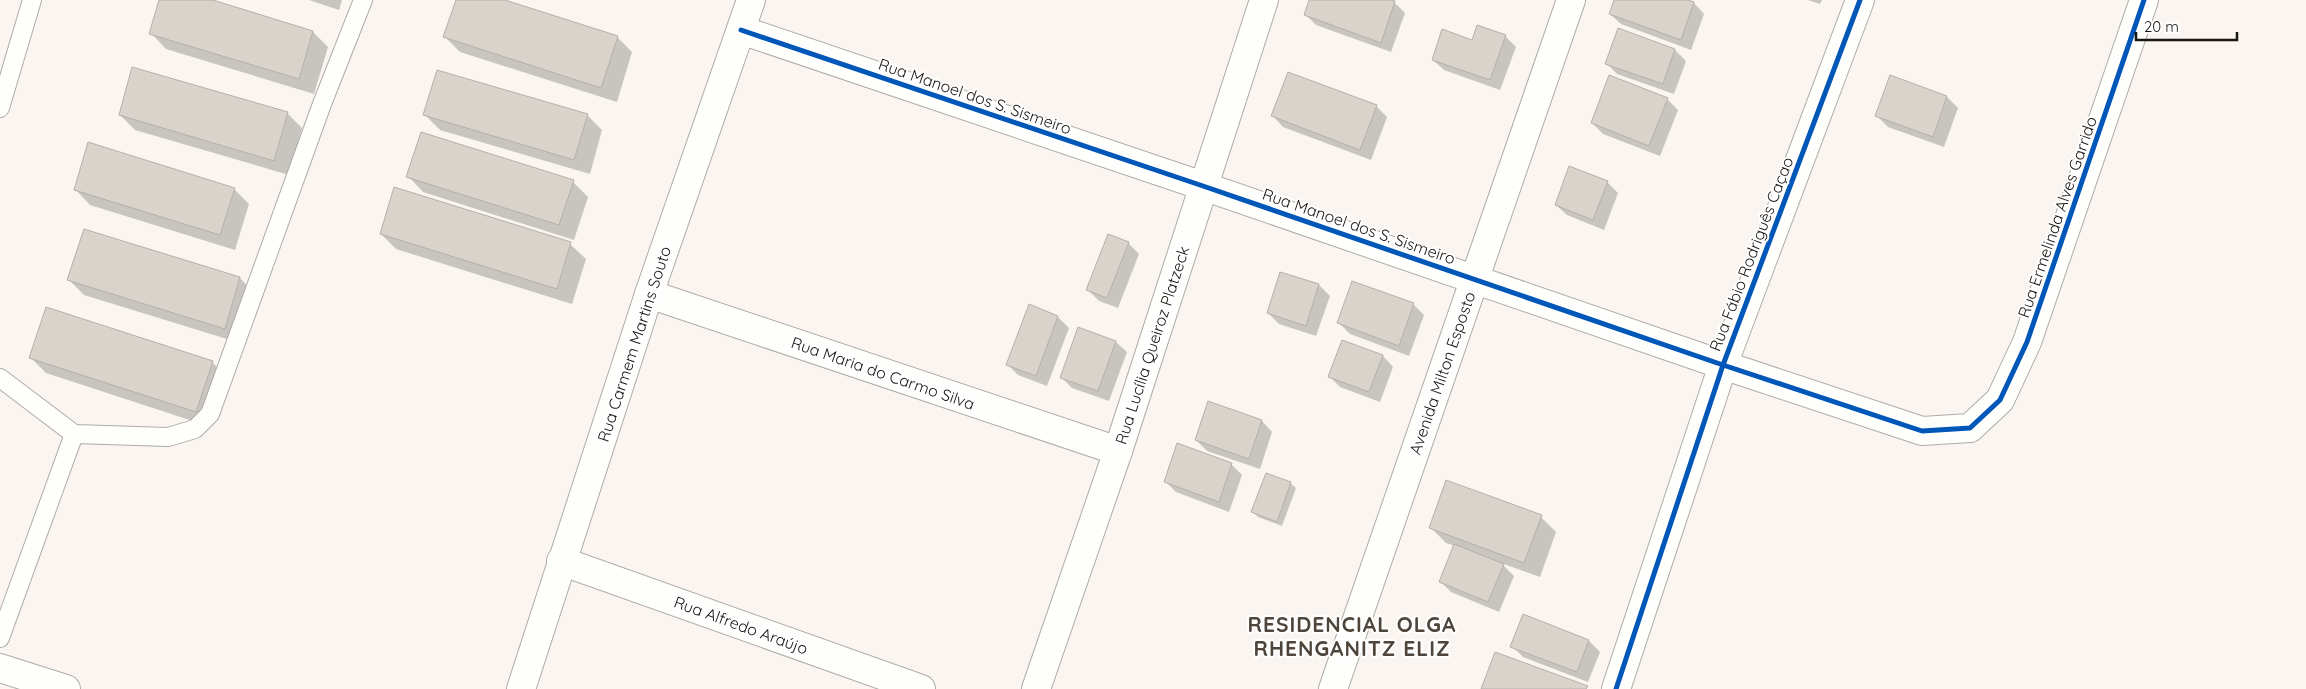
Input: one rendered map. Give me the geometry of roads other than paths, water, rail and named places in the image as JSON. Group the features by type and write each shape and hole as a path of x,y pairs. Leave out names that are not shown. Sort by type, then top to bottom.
{"street":[{"name":"Rua Carmem Martins Souto","path":"520,689 649,294 751,0"},
{"name":"Rua Lucília Queiroz Platzeck","path":"1036,689 1118,451 1264,0"},
{"name":"Avenida Milton Esposto","path":"1333,689 1571,0"},
{"name":"Rua Fábio Rodriguês Caçao","path":"1616,689 1722,365 1860,0"},
{"name":"Rua Ermelinda Alves Garrido","path":"1970,428 2000,400 2027,342 2144,0"},
{"name":"Rua Manoel dos S. Sismeiro","path":"742,30 1203,186 1722,365 1922,431 1970,428"},
{"name":"Rua Maria do Carmo Silva","path":"649,294 1118,451"},
{"name":"Rua Alfredo Araújo","path":"561,561 920,689"},
{"path":"0,668 66,689"}],"lane":[{"path":"0,108 32,0"},
{"path":"0,378 74,434 168,437 195,429 210,414 322,104 363,0"},
{"path":"0,638 74,434"}],"district":[{"name":"RESIDENCIAL OLGA RHENGANITZ ELIZ","path":"1352,636"}]}
